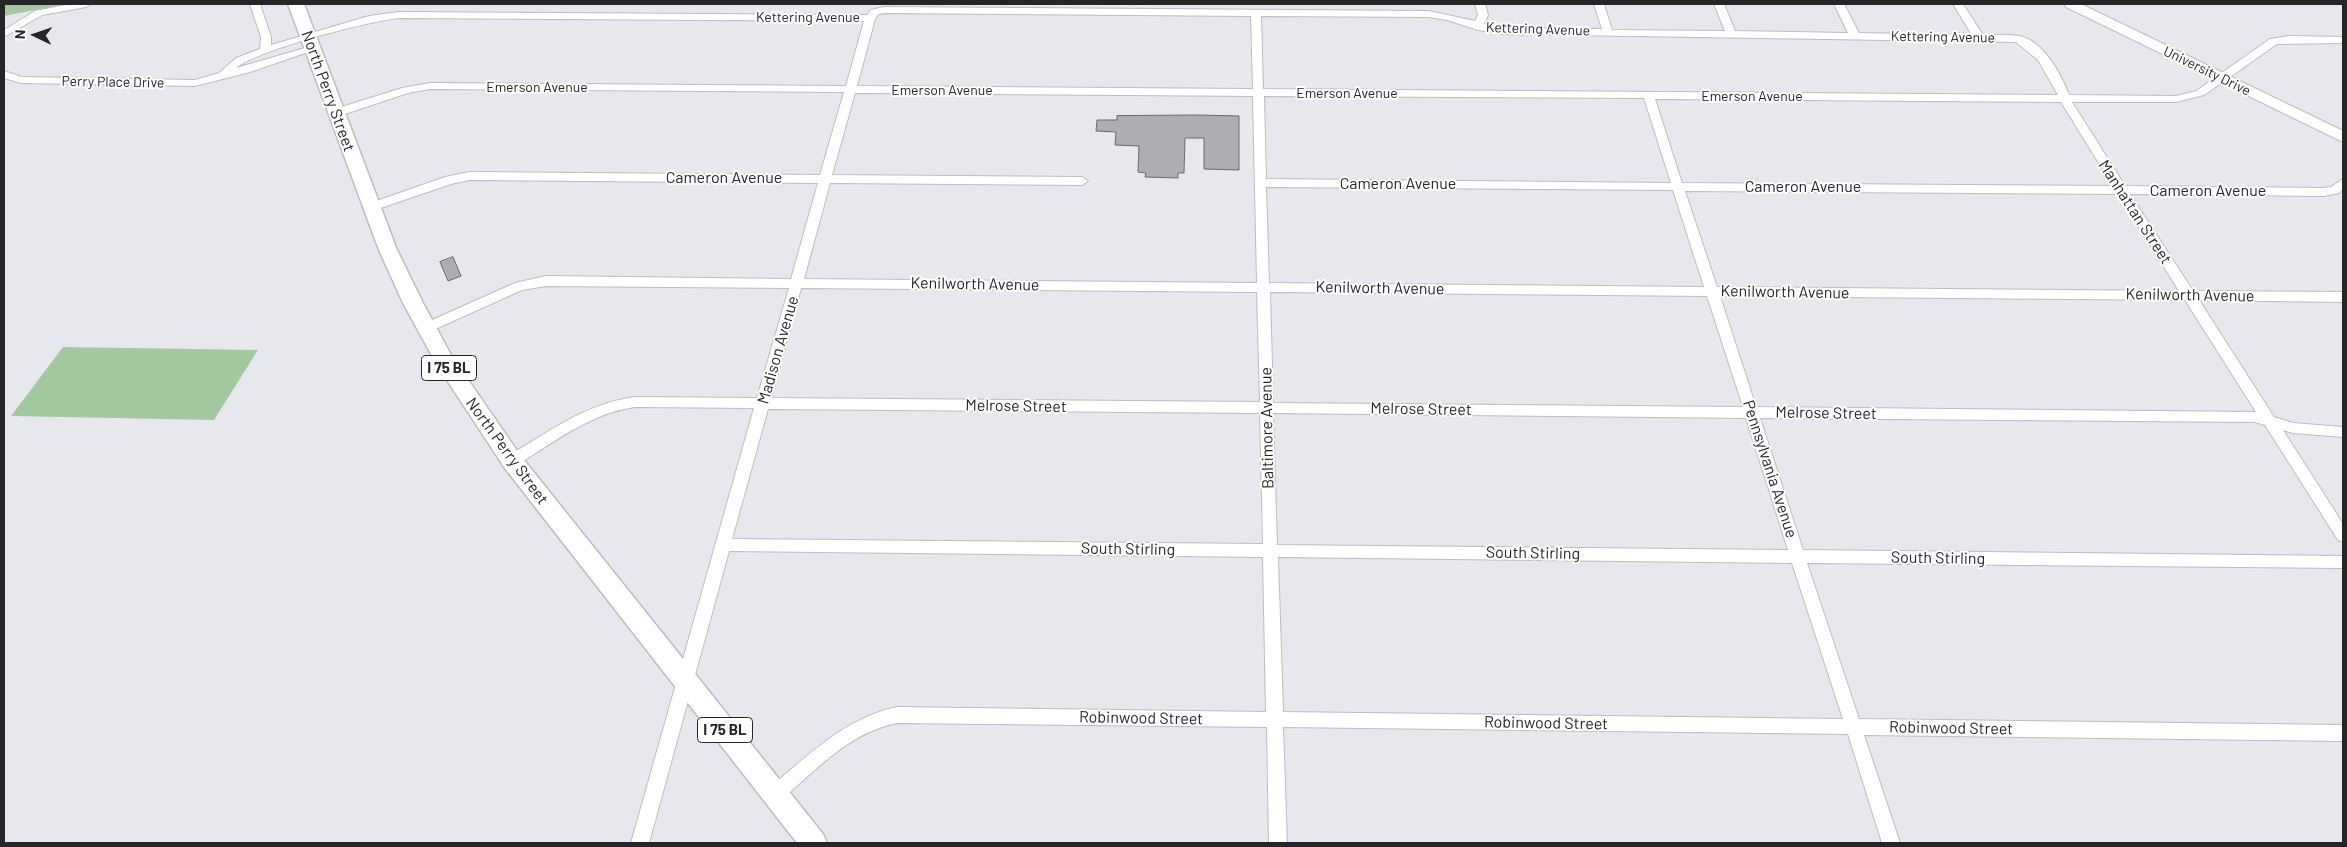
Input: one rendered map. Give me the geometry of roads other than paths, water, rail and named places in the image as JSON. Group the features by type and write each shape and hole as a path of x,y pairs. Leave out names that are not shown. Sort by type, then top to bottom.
{"main road":[{"name":"North Perry Street","path":"296,4 399,276 426,328 476,411 512,461 814,843"},
{"name":"University Drive","path":"2071,4 2343,137"}],"street":[{"path":"4,34 39,13 86,4"},
{"path":"255,4 266,37 266,51"},
{"path":"1478,27 1482,19 1480,4"},
{"path":"1599,4 1608,32"},
{"path":"1719,4 1731,34"},
{"path":"1839,4 1855,36"},
{"path":"1958,4 1979,38"},
{"name":"Kettering Avenue","path":"310,43 377,18 399,14 870,18 875,12 884,10 1429,14 1452,17 1478,27 1501,30 2012,38 2025,41"},
{"name":"Baltimore Avenue","path":"1256,13 1278,843"},
{"name":"Madison Avenue","path":"640,843 870,18"},
{"name":"Emerson Avenue","path":"336,113 406,90 430,86 2184,98 2200,93 2267,44 2276,40 2343,40"},
{"name":"Manhattan Street","path":"2025,41 2036,49 2064,92 2066,106 2343,536"},
{"name":"Perry Place Drive","path":"222,74 240,60 266,51 310,43"},
{"name":"Perry Place Drive","path":"4,74 21,80 192,83 222,74 246,70 310,43"},
{"name":"Pennsylvania Avenue","path":"1648,95 1892,843"},
{"name":"Cameron Avenue","path":"372,207 449,180 470,176 1082,181"},
{"name":"Cameron Avenue","path":"1261,183 2328,192 2335,190 2343,183"},
{"name":"Kenilworth Avenue","path":"426,328 519,286 538,281 2343,297"},
{"name":"Melrose Street","path":"512,461 598,410 618,403 2256,417 2293,428 2343,432"},
{"name":"South Stirling","path":"723,545 2343,562"},
{"name":"Robinwood Street","path":"775,794 853,730 874,720 889,716 2343,733"}]}
